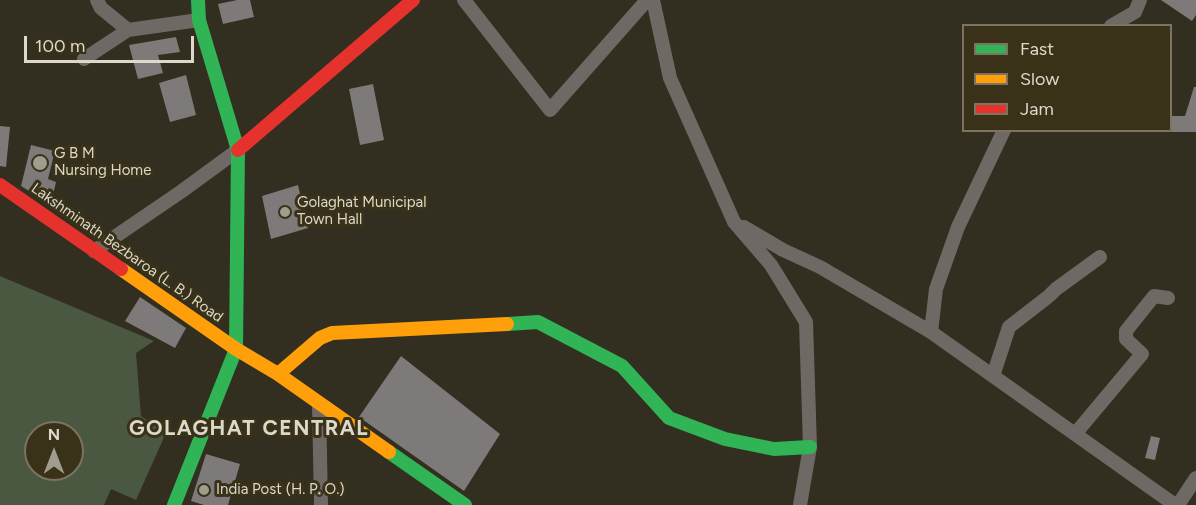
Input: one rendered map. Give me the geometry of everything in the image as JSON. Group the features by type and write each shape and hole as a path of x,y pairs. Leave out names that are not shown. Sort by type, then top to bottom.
{"street":[{"path":"97,0 101,8 128,30"},
{"path":"174,505 236,349 238,150 199,20 198,0"},
{"path":"94,251 238,150 413,0"},
{"path":"464,0 550,110 647,0"},
{"path":"653,0 670,78 734,222 771,265 806,322 810,447 800,505"},
{"path":"1114,24 1135,12 1140,0"},
{"path":"84,59 128,30 199,20"},
{"path":"931,332 936,289 958,227 1003,132"},
{"name":"Lakshminath Bezbaroa (L. B.) Road","path":"0,185 236,349 278,374 465,505"},
{"path":"734,222 783,250 820,267 931,332 1176,505 1196,478"},
{"path":"993,376 1009,327 1100,257"},
{"path":"1075,434 1142,354 1126,339 1126,331 1154,296 1168,298"},
{"path":"278,374 320,338 332,333 538,322 622,366 669,418 725,439 774,449 810,447"},
{"path":"319,403 321,505"}],"green space":[{"path":"0,276 154,341 136,353 141,416 166,433 136,500 111,489 104,505 0,505"}],"building":[{"path":"250,0 254,17 223,24 218,4"},
{"path":"1161,0 1196,0 1196,15 1192,21"},
{"path":"176,37 180,52 158,55 163,73 138,79 129,45"},
{"path":"186,75 196,115 170,122 159,83"},
{"path":"373,84 384,140 360,145 349,89"},
{"path":"1194,87 1196,87 1196,132 1172,132 1172,116 1185,116"},
{"path":"0,126 10,127 6,167 0,166"},
{"path":"31,145 55,151 48,179 56,182 53,195 33,190 32,192 21,186"},
{"name":"Golaghat Municipal Town Hall","path":"298,185 308,228 271,239 262,196"},
{"path":"140,297 186,328 175,348 125,321"},
{"path":"401,356 500,434 464,491 359,417"},
{"path":"1151,436 1160,438 1155,460 1145,458"},
{"path":"206,454 240,464 228,505 204,505 191,501"}],"traffic: fast":[{"path":"174,505 236,349 238,150 199,20 198,0"},
{"path":"507,324 538,322 622,366 669,418 725,439 774,449 810,447"},
{"path":"389,452 465,505"}],"traffic: slow":[{"path":"121,269 236,349 278,374 389,452"},
{"path":"278,374 320,338 332,333 507,324"}],"traffic: jam":[{"path":"238,150 413,0"},
{"path":"0,185 121,269"}],"place":[{"name":"G B M Nursing Home","path":"40,163"},
{"name":"Golaghat Municipal Town Hall","path":"285,212"},
{"name":"India Post (H. P. O.)","path":"204,490"}],"district":[{"name":"GOLAGHAT CENTRAL","path":"249,429"}]}
